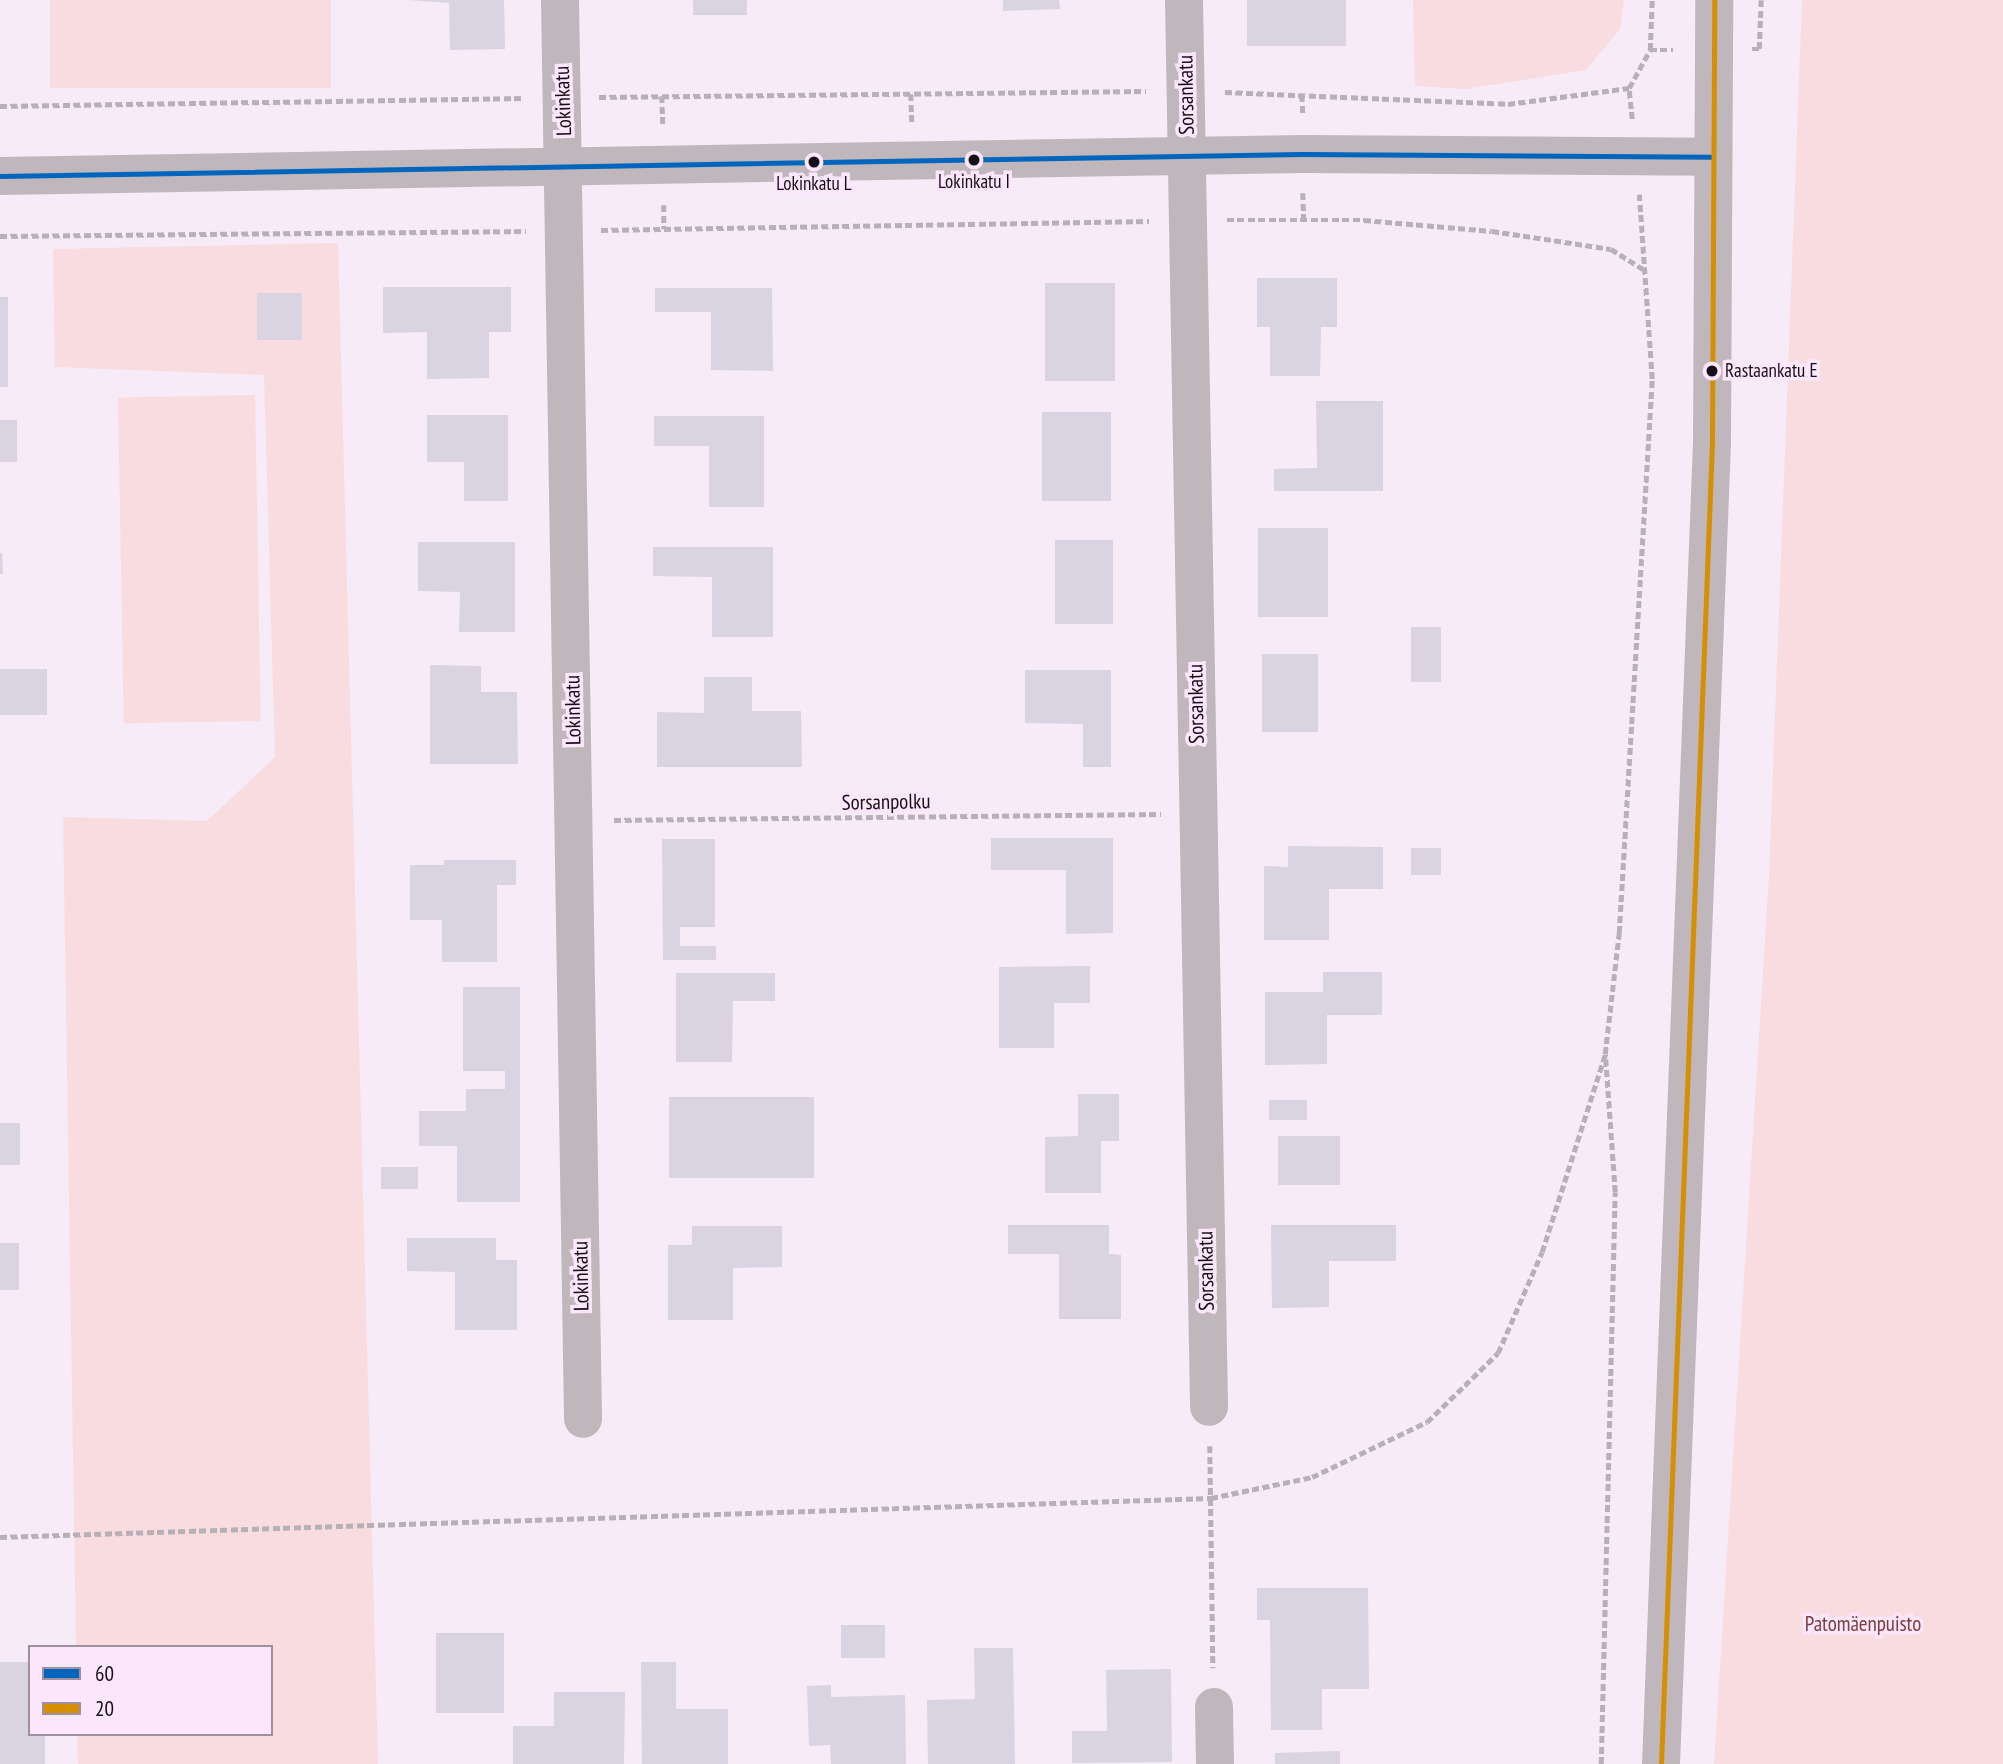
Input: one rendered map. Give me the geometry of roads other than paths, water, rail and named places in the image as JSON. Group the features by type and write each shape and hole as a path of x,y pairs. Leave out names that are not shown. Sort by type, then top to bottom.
{"street":[{"name":"Lokinkatu","path":"560,0 565,166 583,1419"},
{"name":"Sorsankatu","path":"1184,0 1209,1408"},
{"path":"1661,1764 1712,440 1714,0"},
{"path":"0,176 1186,156 1713,157"},
{"path":"1214,1707 1215,1764"}],"place":[{"name":"Lokinkatu I","path":"974,160"},
{"name":"Lokinkatu L","path":"814,162"},
{"name":"Rastaankatu E","path":"1712,371"}],"park label":[{"name":"Patomäenpuisto","path":"1863,1624"}]}
